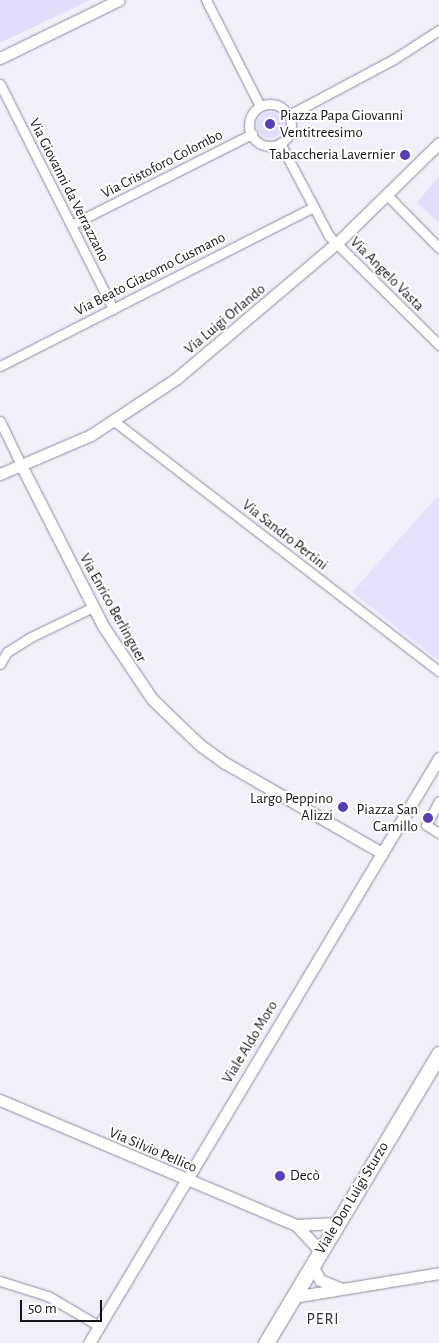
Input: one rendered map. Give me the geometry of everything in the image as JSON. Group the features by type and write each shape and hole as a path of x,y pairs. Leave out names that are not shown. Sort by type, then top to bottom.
{"main road":[{"name":"Viale Don Luigi Sturzo","path":"266,1343 336,1223 439,1054"}],"street":[{"path":"0,58 119,0"},
{"path":"206,0 260,106"},
{"path":"289,115 394,59 439,30"},
{"name":"Via Giovanni da Verrazzano","path":"0,84 113,309"},
{"path":"276,105 289,115 291,126 288,136 280,143 269,146 259,142 252,134 249,124 252,114 260,106 276,105"},
{"name":"Via Cristoforo Colombo","path":"71,225 252,134"},
{"name":"Via Angelo Vasta","path":"280,143 329,236 439,345"},
{"name":"Via Luigi Orlando","path":"0,474 22,467 65,448 114,421 201,359 337,243 439,143"},
{"path":"386,194 439,248"},
{"name":"Via Beato Giacomo Cusmano","path":"0,366 313,207"},
{"path":"0,421 22,467"},
{"name":"Via Sandro Pertini","path":"114,421 439,671"},
{"name":"Via Enrico Berlinguer","path":"22,467 93,607 136,679 200,745 253,781 382,853"},
{"path":"0,664 8,652 31,637 93,607"},
{"name":"Viale Aldo Moro","path":"89,1343 439,758"},
{"path":"439,801 426,825 439,833"},
{"name":"Via Silvio Pellico","path":"0,1100 185,1180 296,1225"},
{"path":"296,1225 336,1223"},
{"path":"296,1225 320,1251"},
{"path":"312,1265 320,1280 342,1288"},
{"path":"293,1297 439,1272"},
{"path":"0,1281 48,1296 99,1326"}],"shaded area":[{"path":"0,0 90,0 0,43"},
{"path":"270,112 279,116 283,125 279,134 270,138 261,134 257,125 261,116"},
{"path":"439,177 439,223 417,202"},
{"path":"437,497 439,499 439,661 352,592"}],"place":[{"name":"Piazza Papa Giovanni Ventitreesimo","path":"270,124"},
{"name":"Tabaccheria Lavernier","path":"405,155"},
{"name":"Largo Peppino Alizzi","path":"343,807"},
{"name":"Piazza San Camillo","path":"428,818"},
{"name":"Decò","path":"280,1176"}],"district":[{"name":"PERI","path":"323,1319"}]}
